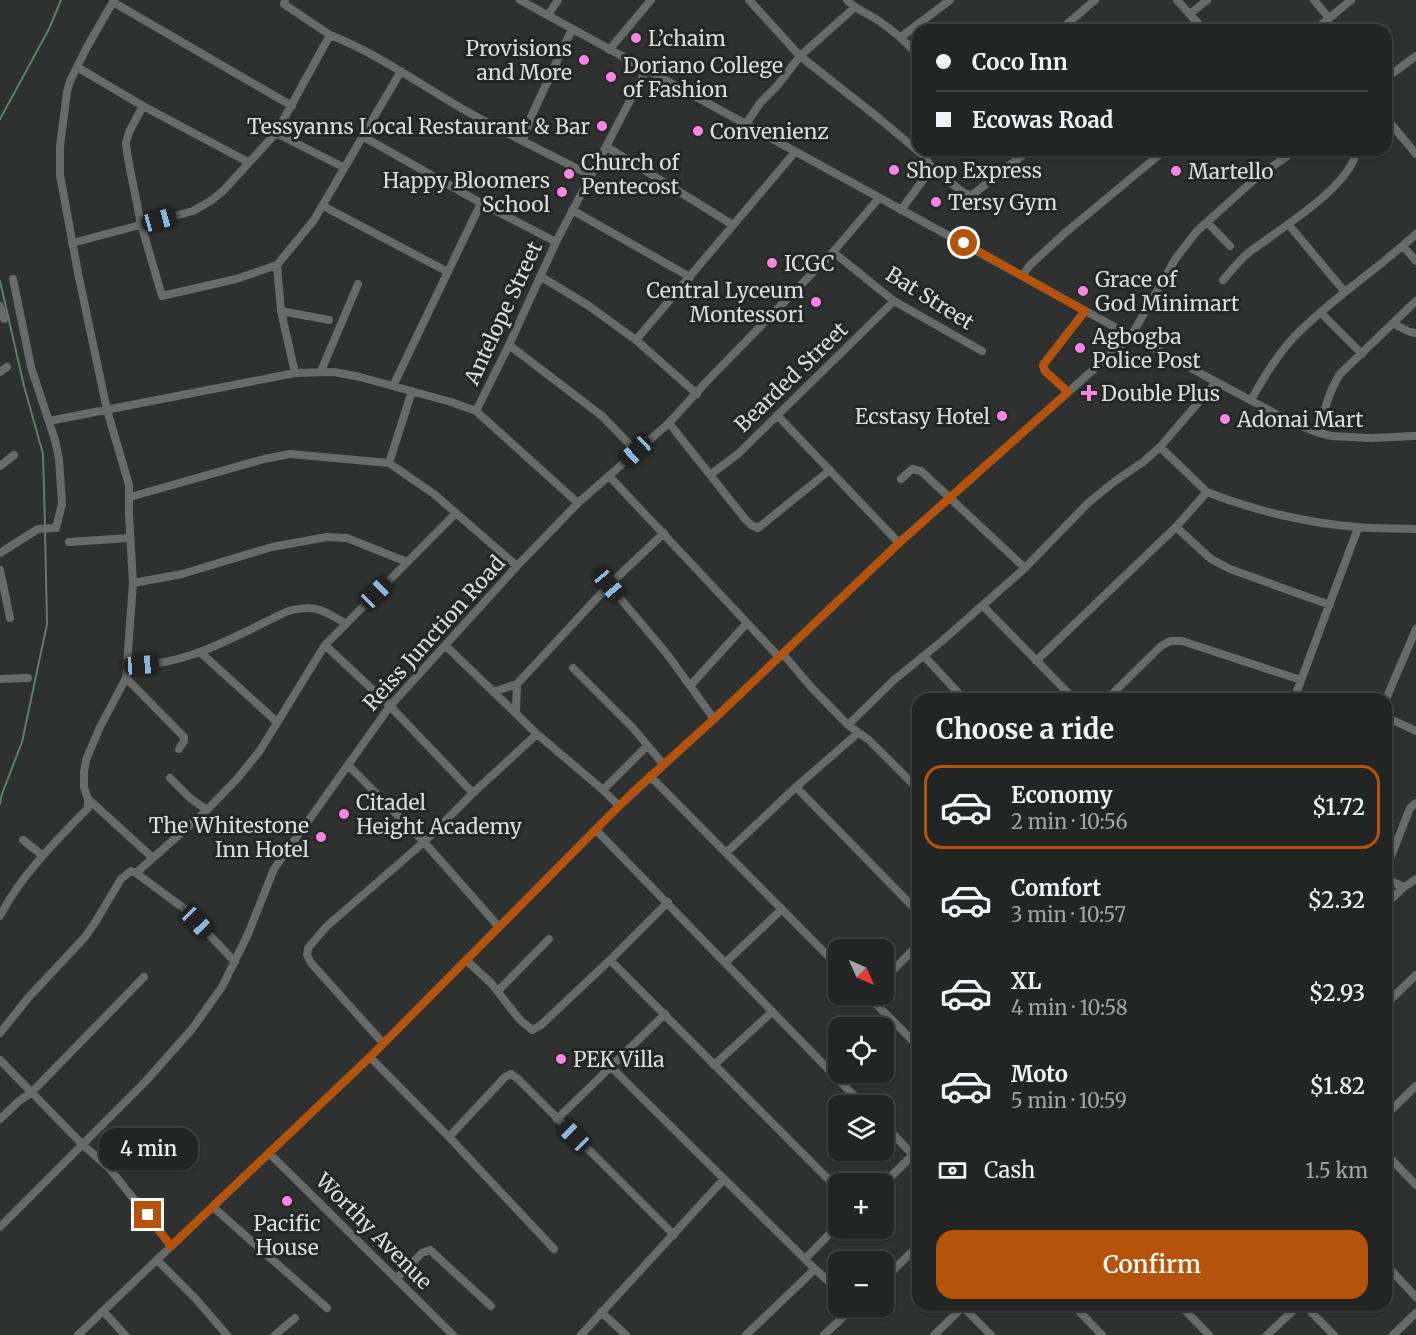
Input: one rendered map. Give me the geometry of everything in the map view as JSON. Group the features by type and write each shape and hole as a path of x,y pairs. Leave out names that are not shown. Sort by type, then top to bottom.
{"street":[{"path":"520,0 1291,422 1319,433 1353,437 1416,436"},
{"path":"548,15 558,0"},
{"path":"609,50 651,0"},
{"path":"749,0 800,56 912,142"},
{"path":"847,0 854,8 866,12 901,37 912,49"},
{"path":"918,24 950,0"},
{"path":"1067,24 1095,0"},
{"path":"1177,0 1199,24"},
{"path":"1190,14 1207,0"},
{"path":"1314,0 1329,18"},
{"path":"1322,24 1351,0"},
{"path":"0,916 8,900 42,855 88,808 84,787 87,760 100,727 126,678 133,583 130,497 127,477 107,410 60,175 60,146 67,92 77,67 114,1 292,106"},
{"path":"282,1 330,35 401,71 508,134 591,176"},
{"path":"746,124 760,103 800,56 854,8"},
{"path":"523,140 531,117 572,29"},
{"path":"901,37 912,29"},
{"path":"72,243 193,210 212,200 276,133 330,35"},
{"path":"1392,74 1416,56"},
{"path":"77,67 143,106 248,162"},
{"name":"Antelope Street","path":"476,411 556,242 646,70"},
{"path":"143,106 129,132 126,143 141,224 162,297 236,279 276,265 323,207 343,167 401,71"},
{"path":"1392,125 1416,154"},
{"path":"276,133 343,167"},
{"path":"362,136 556,242"},
{"path":"607,147 733,225"},
{"path":"636,340 795,152"},
{"path":"928,156 932,168 964,194 970,195 1021,156"},
{"path":"1022,276 1056,240 1158,156"},
{"path":"78,1335 370,1057 650,776 714,719 899,543 1131,336 1176,258 1197,231 1256,178 1287,156"},
{"path":"1223,280 1246,255 1327,193 1343,176 1356,156"},
{"path":"901,210 932,168"},
{"name":"Reiss Junction Road","path":"0,1227 145,1082 192,1029 222,987 235,962 274,869 390,706 517,566 578,503 669,423 833,252 879,198"},
{"path":"393,386 481,203"},
{"path":"323,207 448,272"},
{"path":"573,210 690,277"},
{"path":"1207,222 1230,246"},
{"path":"1288,224 1345,292"},
{"path":"1251,400 1269,368 1295,336 1416,234"},
{"path":"1403,246 1416,261"},
{"name":"Bat Street","path":"833,252 894,301 982,351"},
{"path":"276,265 281,311 295,373"},
{"path":"540,276 589,306 636,340 697,394"},
{"path":"0,553 39,529 52,529 58,524 62,504 58,459 49,421 31,367 13,279"},
{"path":"321,371 358,284"},
{"name":"Bearded Street","path":"711,474 730,461 894,301"},
{"path":"1319,433 1332,386 1340,374 1416,302"},
{"path":"0,306 4,319"},
{"path":"281,311 329,320"},
{"path":"1068,392 1045,371 1043,365 1085,311"},
{"path":"1322,313 1362,354"},
{"path":"1394,324 1416,333"},
{"path":"509,345 602,416 636,451"},
{"path":"49,421 295,373 321,371 360,377 476,411 578,503"},
{"path":"848,725 894,680 1025,568 1088,503 1160,447 1216,382"},
{"path":"389,463 412,391"},
{"path":"777,415 899,543"},
{"path":"669,423 745,519 758,528 830,470"},
{"path":"1160,447 1207,492 1231,501 1322,523 1358,528 1416,529"},
{"path":"130,497 264,459 290,454 389,463 434,494 517,566"},
{"path":"0,466 14,455"},
{"path":"901,479 916,468 951,497 1025,568"},
{"path":"609,476 747,623 848,725 869,740 912,783"},
{"path":"1036,661 1176,527 1207,492"},
{"path":"136,873 207,810 236,780 259,752 325,645 456,513"},
{"path":"1176,527 1211,559 1230,569 1330,605"},
{"path":"1296,693 1358,528"},
{"path":"493,692 517,684 609,585 664,533"},
{"path":"133,583 182,574 272,547 327,537 347,538 406,562"},
{"path":"69,542 130,538"},
{"path":"0,570 10,618"},
{"path":"609,585 667,654 714,719"},
{"path":"983,606 1068,693"},
{"path":"126,664 175,661 200,652 288,611 302,608 318,609 345,623"},
{"path":"690,686 747,623"},
{"path":"1389,693 1416,629"},
{"path":"1113,693 1161,646 1170,641 1182,641 1301,680"},
{"path":"325,645 390,706 473,793"},
{"path":"446,646 537,734 619,806"},
{"path":"200,652 277,723"},
{"path":"924,656 958,693"},
{"path":"573,668 633,728 663,764"},
{"path":"0,679 28,678"},
{"path":"126,678 184,737 179,749"},
{"path":"516,713 517,684"},
{"path":"1392,720 1416,730"},
{"path":"726,853 858,733"},
{"path":"383,1043 346,999 311,963 307,955 308,948 327,926 424,842 537,734"},
{"path":"603,790 647,746"},
{"path":"348,765 424,842 499,927"},
{"path":"650,776 828,956"},
{"path":"170,778 190,798 207,810"},
{"path":"796,787 912,906"},
{"path":"88,799 153,858"},
{"path":"1392,854 1410,808 1416,803"},
{"path":"596,830 772,1012 828,1065"},
{"path":"23,840 42,855"},
{"path":"0,1033 28,998 85,937 121,879 131,871 186,910 235,962"},
{"path":"1392,898 1416,879"},
{"path":"1392,882 1404,887"},
{"path":"466,960 498,991 520,1020 532,1030 541,1025 668,902"},
{"path":"725,963 782,909"},
{"path":"498,991 549,939"},
{"path":"894,969 912,951"},
{"path":"610,960 828,1179"},
{"path":"1392,998 1416,975"},
{"path":"0,1119 19,1101 32,1093 144,977"},
{"path":"877,1005 889,1017"},
{"path":"714,1065 772,1012"},
{"path":"557,1119 665,1014"},
{"path":"894,1022 912,1040"},
{"path":"370,1057 554,1249"},
{"path":"0,1060 82,1144 109,1168 171,1246"},
{"path":"611,1067 828,1281"},
{"path":"448,1137 505,1077 511,1074 674,1235"},
{"path":"845,1083 855,1095"},
{"path":"1392,1109 1416,1086"},
{"path":"894,1135 912,1154"},
{"name":"Worthy Avenue","path":"269,1153 453,1335"},
{"path":"1392,1160 1416,1185"},
{"path":"894,1175 912,1161"},
{"path":"581,1335 724,1179"},
{"path":"213,1207 327,1308"},
{"path":"805,1258 828,1235"},
{"path":"397,1278 422,1253 430,1250 491,1306"},
{"path":"894,1269 912,1252"},
{"path":"157,1260 195,1298 227,1335"},
{"path":"747,1335 815,1269"},
{"path":"1392,1271 1416,1297"},
{"path":"102,1311 125,1335"},
{"path":"934,1335 959,1311"},
{"path":"969,1311 991,1335"},
{"path":"1079,1311 1102,1335"},
{"path":"1186,1311 1209,1335"},
{"path":"1267,1335 1293,1311"},
{"path":"1310,1311 1334,1335"},
{"path":"601,1312 626,1335"},
{"path":"1393,1335 1416,1313"},
{"path":"824,1335 843,1317"},
{"path":"274,1335 295,1318"}],"waterway":[{"path":"0,119 49,29 61,0"},
{"path":"0,281 24,386 43,454 45,526"},
{"path":"0,804 22,742 47,624 45,531"}],"place":[{"name":"L’chaim","path":"636,38"},
{"name":"Provisions and More","path":"584,60"},
{"name":"Doriano College of Fashion","path":"611,77"},
{"name":"Tessyanns Local Restaurant & Bar","path":"602,126"},
{"name":"Convenienz","path":"698,131"},
{"name":"Shop Express","path":"894,170"},
{"name":"Martello","path":"1176,171"},
{"name":"Church of Pentecost","path":"569,174"},
{"name":"Happy Bloomers School","path":"562,192"},
{"name":"Tersy Gym","path":"936,202"},
{"name":"ICGC","path":"772,263"},
{"name":"Grace of God Minimart","path":"1083,291"},
{"name":"Central Lyceum Montessori","path":"816,302"},
{"name":"Agbogba Police Post","path":"1080,348"},
{"name":"Double Plus","path":"1089,393"},
{"name":"Ecstasy Hotel","path":"1002,416"},
{"name":"Adonai Mart","path":"1225,419"},
{"name":"Citadel Height Academy","path":"344,814"},
{"name":"The Whitestone Inn Hotel","path":"321,837"},
{"name":"PEK Villa","path":"561,1059"},
{"name":"Pacific House","path":"287,1201"}],"route":[{"path":"148,1215 171,1246 370,1057 634,791 714,719 899,543 1068,392 1045,371 1043,365 1085,311 964,243"}]}
